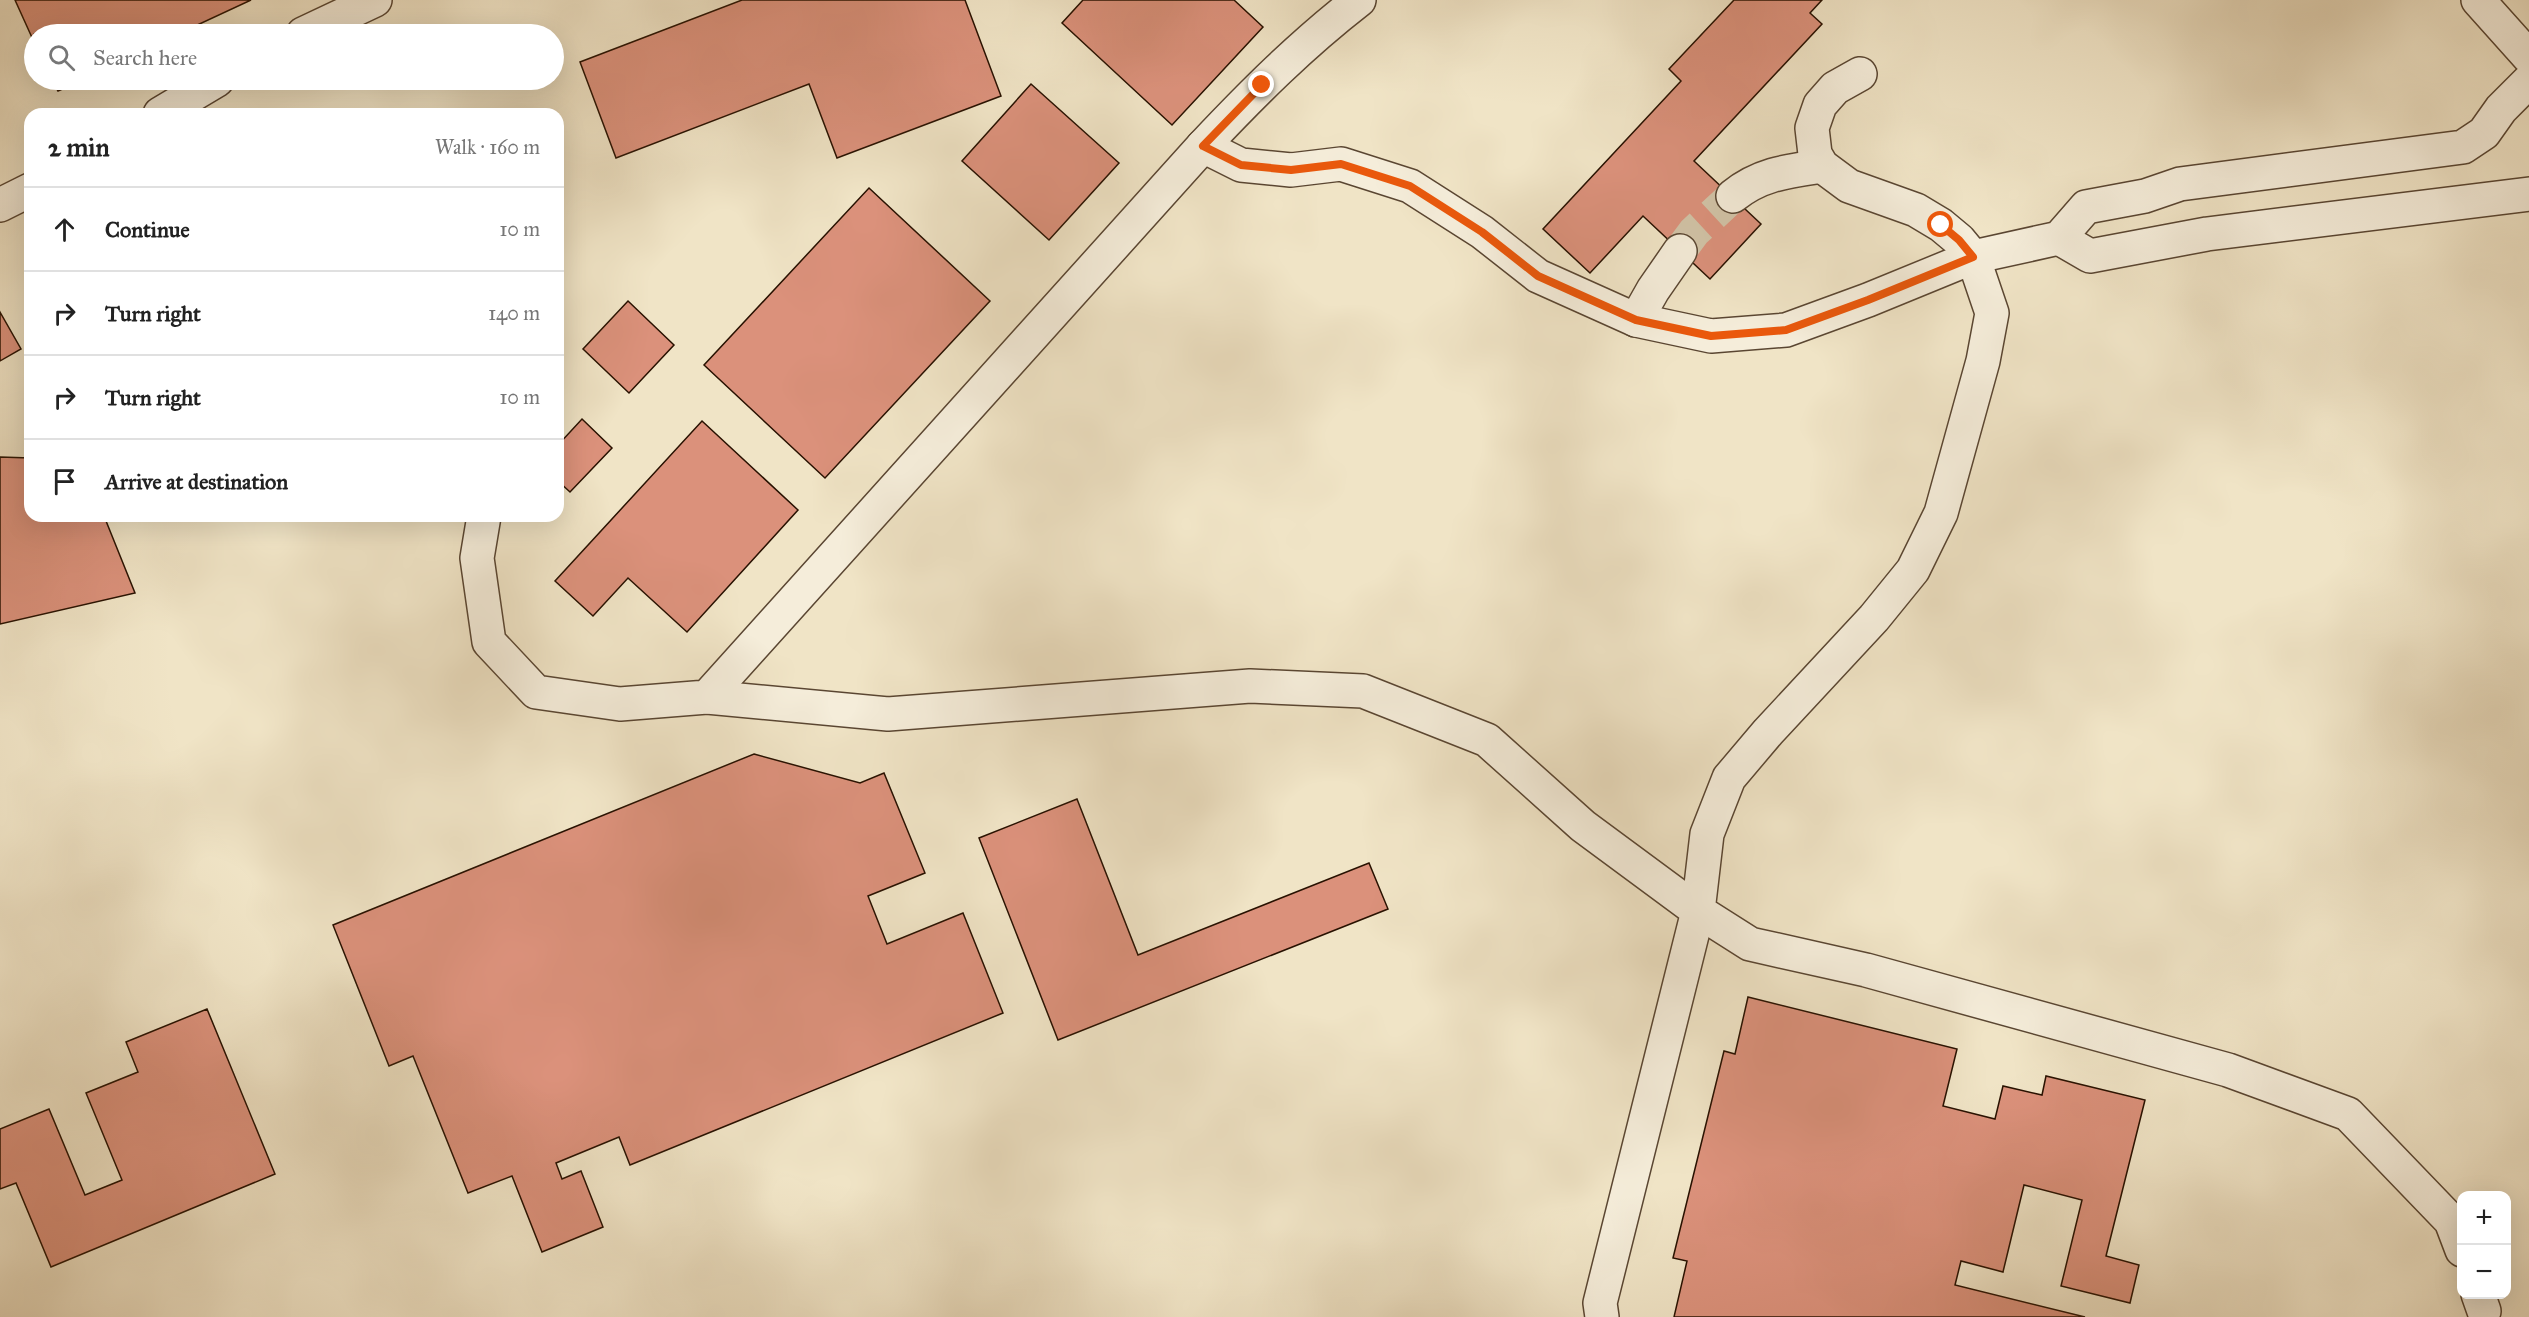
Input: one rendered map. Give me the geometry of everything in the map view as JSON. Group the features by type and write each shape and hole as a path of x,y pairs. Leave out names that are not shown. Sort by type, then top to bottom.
{"lane":[{"path":"324,24 375,0"},
{"path":"707,697 1246,100 1308,40 1359,0"},
{"path":"2478,0 2529,57"},
{"path":"1602,1317 1600,1303 1698,911 1707,834 1729,778 1768,732 1874,618 1913,570 1941,513 1983,361 1992,313 1973,257 1959,240 1941,225 1916,210 1849,186 1822,165 1815,154 1812,141 1815,116 1820,105 1835,88 1860,74"},
{"path":"1203,146 1241,165 1291,170 1341,164 1410,186 1482,232 1538,276 1636,320 1711,336 1786,330 1868,300 1973,257 2059,238 2086,207 2145,196 2180,184 2463,147 2484,133 2501,109 2529,81"},
{"path":"170,108 200,90"},
{"path":"1733,196 1750,183 1783,172 1822,165"},
{"path":"0,205 24,192"},
{"path":"2059,238 2090,256 2207,234 2529,194"},
{"path":"1636,320 1665,271 1680,251"},
{"path":"483,522 477,558 489,642 536,692 620,704 707,697 888,714 1250,686 1363,691 1487,740 1583,826 1698,911 1750,944 1866,970 2229,1070 2348,1114 2451,1221 2460,1245"}],"building":[{"path":"15,0 251,0 199,24 26,24"},
{"path":"742,0 965,0 1001,96 837,158 809,84 616,158 580,62"},
{"path":"1083,0 1234,0 1263,27 1172,125 1062,23"},
{"path":"1734,0 1822,0 1810,13 1822,24 1694,161 1761,224 1710,279 1643,216 1590,273 1543,229 1681,81 1669,69"},
{"path":"1031,84 1119,163 1049,240 962,161"},
{"path":"869,188 990,301 825,478 704,365"},
{"path":"628,301 674,345 629,393 583,349"},
{"path":"0,312 21,349 0,361"},
{"path":"582,419 612,448 570,492 564,486 564,438"},
{"path":"702,421 798,510 687,632 628,578 593,616 555,581"},
{"path":"0,457 24,458 24,522 106,522 135,593 0,624"},
{"path":"754,754 860,783 884,773 925,873 868,896 887,944 963,913 1003,1013 630,1165 619,1137 556,1163 562,1179 581,1171 603,1227 542,1252 512,1176 468,1193 413,1056 389,1066 333,925"},
{"path":"1077,799 1138,955 1369,863 1388,909 1058,1040 979,838"},
{"path":"1748,997 1957,1049 1943,1106 1995,1119 2003,1086 2042,1095 2046,1076 2145,1100 2106,1256 2139,1265 2130,1303 2061,1286 2082,1200 2024,1185 2003,1272 1961,1261 1955,1285 2085,1317 1674,1317 1687,1261 1673,1258 1724,1051 1735,1054"},
{"path":"207,1009 275,1174 51,1267 16,1183 0,1189 0,1129 49,1109 85,1195 122,1180 86,1093 138,1072 126,1042"}],"tunnel":[{"path":"1680,251 1694,232 1733,196"}],"route":[{"path":"1262,85 1203,146 1241,165 1291,170 1341,164 1410,186 1482,232 1538,276 1636,320 1711,336 1786,330 1868,300 1973,257 1959,240 1941,225"}]}
